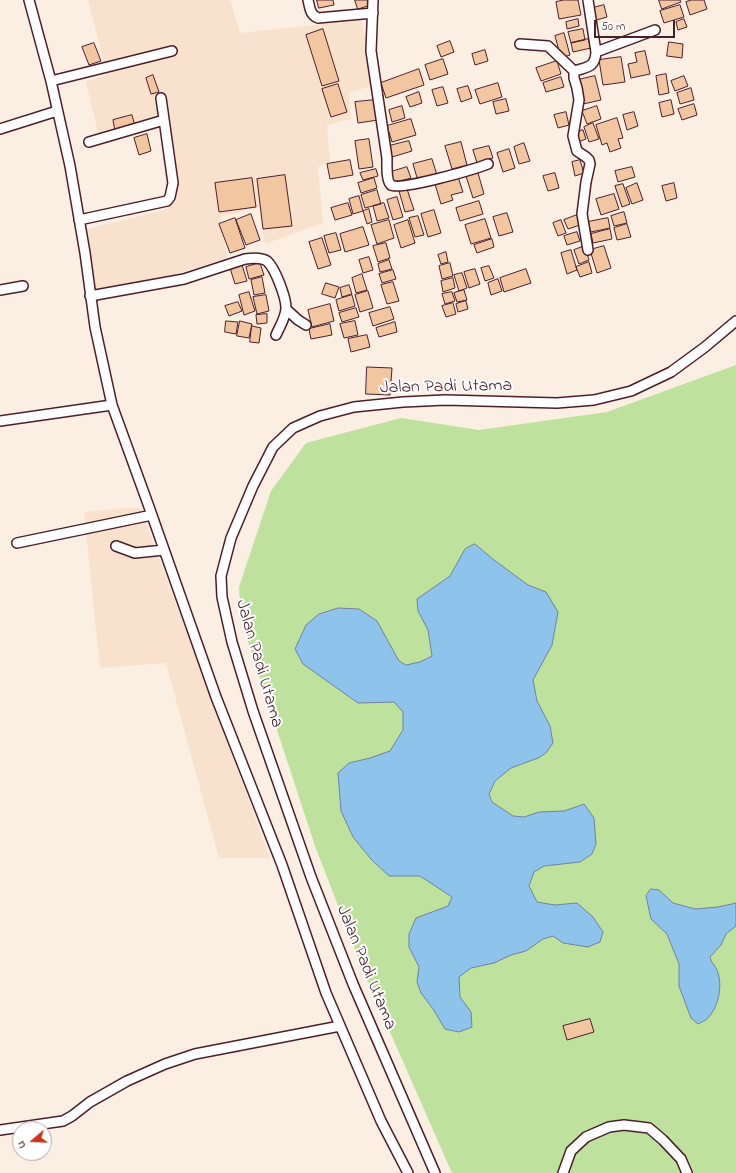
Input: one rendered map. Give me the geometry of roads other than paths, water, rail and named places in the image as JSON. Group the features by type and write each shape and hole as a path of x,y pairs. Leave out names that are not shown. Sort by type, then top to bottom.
{"street":[{"path":"29,0 70,166 85,253 90,296 100,352 112,405 216,697 282,865 326,994 381,1121 408,1173"},
{"path":"308,0 312,13 318,18 373,13"},
{"path":"373,0 371,51 387,158 387,174 390,184 393,186 398,186 441,178 488,164"},
{"path":"574,71 590,66 594,63 596,52 588,0"},
{"path":"596,52 655,30"},
{"path":"520,44 548,46 574,71 579,100 573,136 577,151 586,157 590,164 582,214 588,250"},
{"path":"50,81 172,51"},
{"path":"79,220 167,201 170,197 173,183 161,98"},
{"path":"0,129 57,111"},
{"path":"90,142 164,120"},
{"path":"90,296 184,278 245,259 254,258 266,261 285,297 286,309 283,320 276,334"},
{"path":"0,290 23,286"},
{"path":"286,309 306,325"},
{"name":"Jalan Padi Utama","path":"435,1173 353,984 311,877 253,711 232,642 222,598 221,576 231,538 252,486 274,447 293,428 320,416 354,407 403,402 445,400 557,403 594,400 631,391 671,372 705,347 736,321"},
{"path":"0,421 112,405"},
{"path":"17,543 152,515"},
{"path":"116,546 135,553 164,550"},
{"path":"0,1130 63,1121 90,1102 127,1081 165,1064 195,1054 340,1026"},
{"path":"563,1173 571,1151 586,1137 609,1127 624,1125 649,1128 681,1159 687,1173"}],"water":[{"path":"475,544 528,585 546,592 558,612 552,645 533,680 537,701 550,726 553,743 546,753 538,758 511,768 495,781 489,794 492,802 513,816 524,817 539,812 564,811 584,804 594,818 596,844 592,854 580,862 544,866 534,872 529,886 537,902 555,905 577,903 593,917 603,932 600,942 588,947 563,943 553,936 543,939 526,951 511,955 494,963 471,968 459,977 460,997 471,1012 472,1027 459,1032 445,1029 421,993 417,982 419,967 409,947 409,934 416,918 448,906 452,897 420,876 389,876 371,859 353,837 341,811 338,773 349,763 390,751 403,730 403,712 394,702 358,703 303,664 295,649 306,625 319,614 338,608 359,609 377,621 399,661 406,665 420,662 432,656 428,630 418,611 417,599 450,576 465,549"},
{"path":"651,889 659,890 673,903 695,909 718,907 736,903 736,926 726,934 721,945 710,957 717,970 720,982 719,995 715,1008 705,1021 698,1024 691,1018 679,986 679,964 667,934 651,919 646,896"}]}
